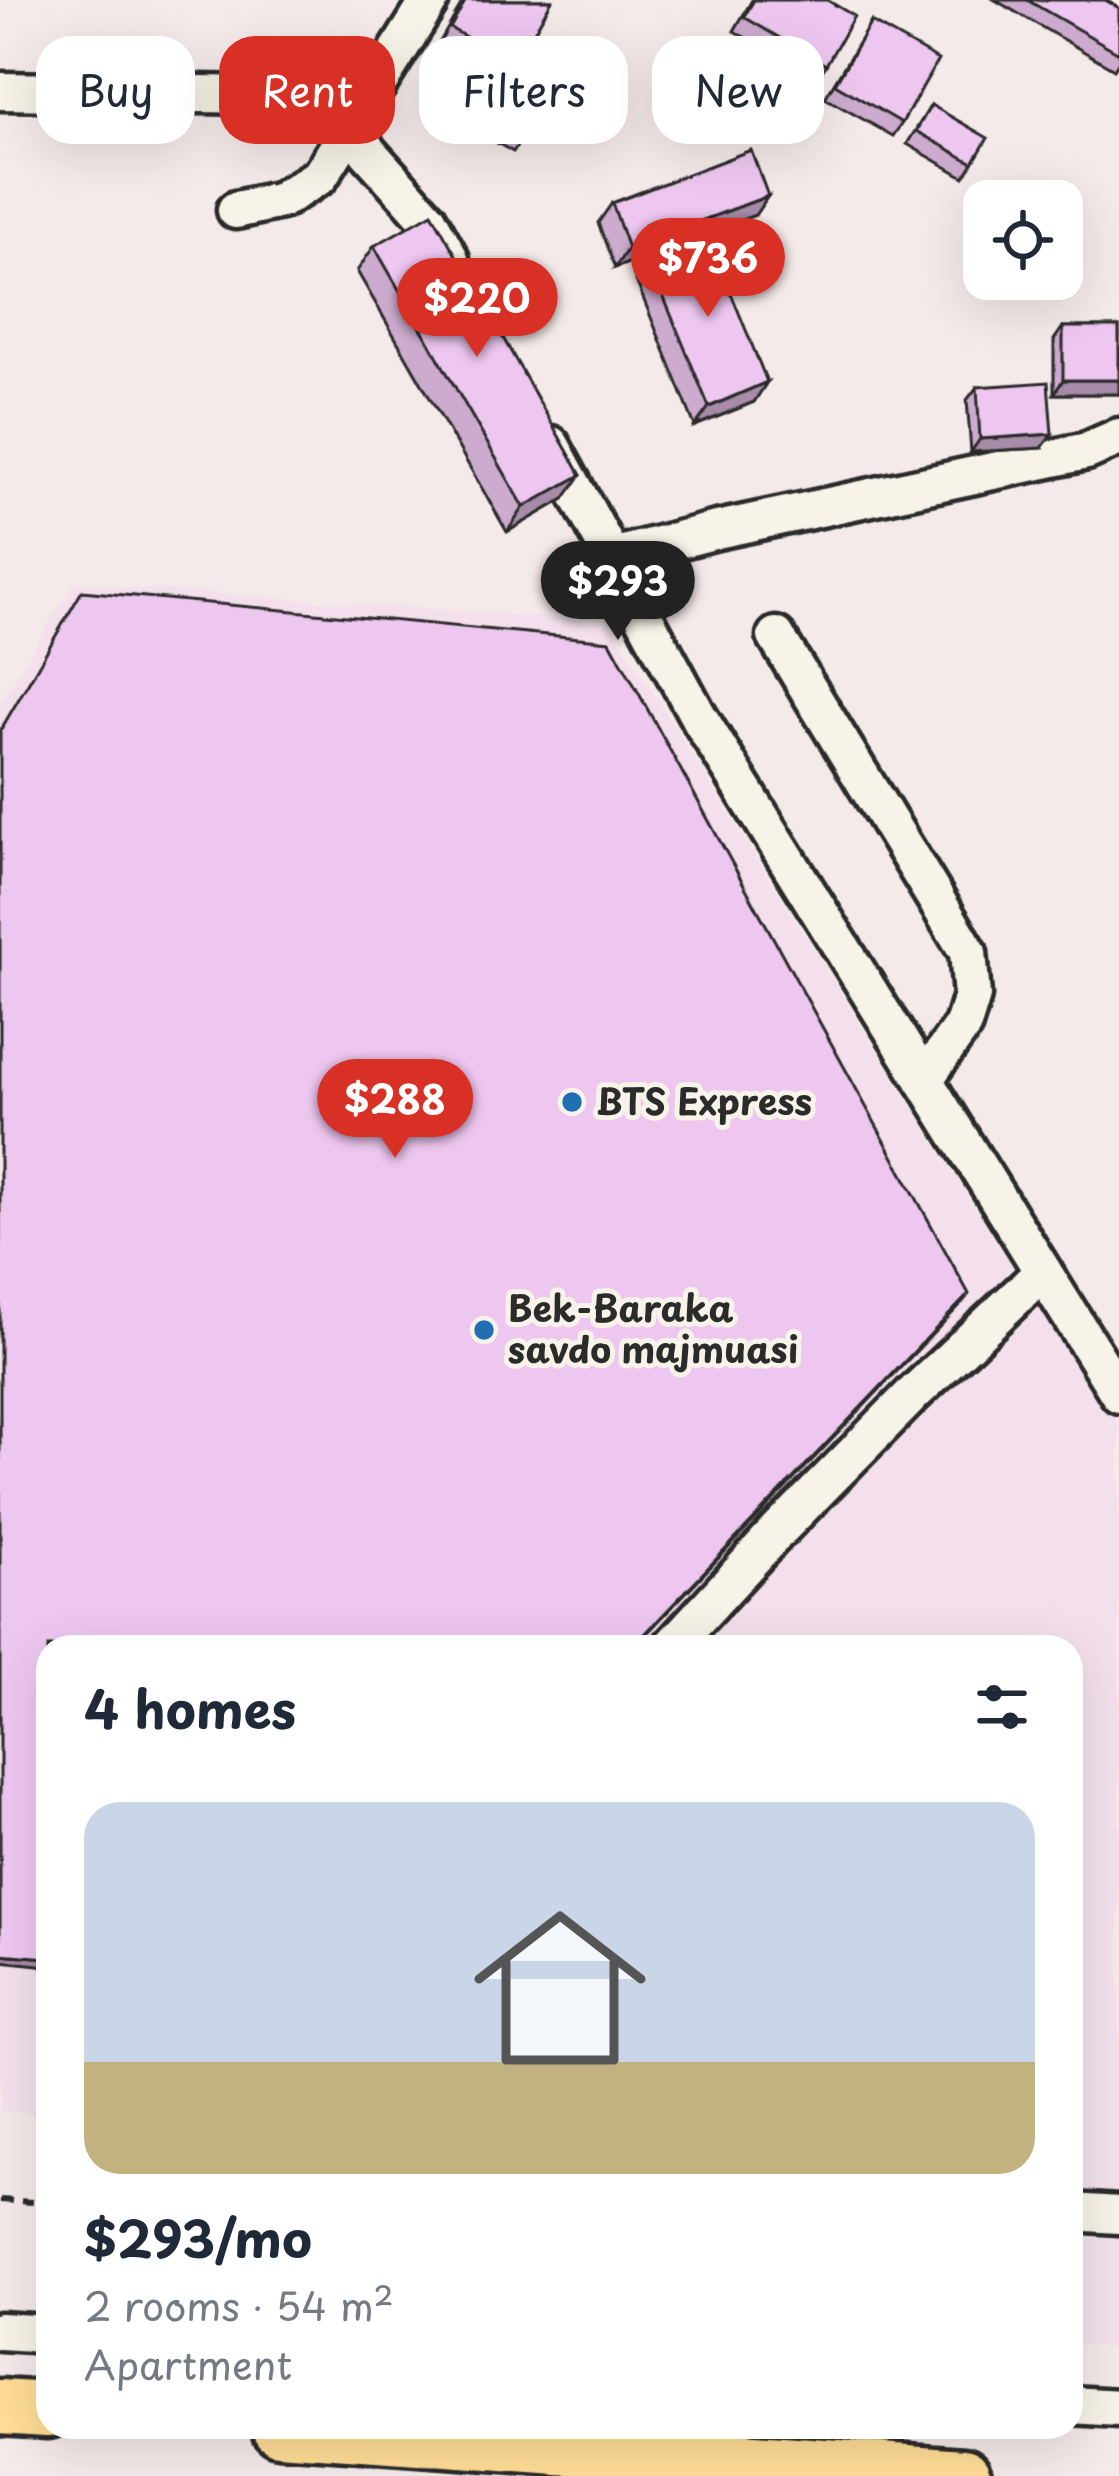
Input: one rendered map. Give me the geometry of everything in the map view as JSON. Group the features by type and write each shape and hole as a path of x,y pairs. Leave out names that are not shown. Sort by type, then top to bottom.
{"highway":[{"path":"0,2407 36,2409"},
{"path":"447,2439 963,2476"}],"street":[{"path":"395,57 430,0"},
{"path":"0,91 219,93"},
{"path":"236,210 281,200 320,176 340,144"},
{"path":"363,144 428,219 461,279"},
{"path":"537,418 698,716 1119,1394"},
{"path":"613,557 716,530 1087,451 1119,436"},
{"path":"776,636 968,952 973,996 963,1025 924,1080"},
{"path":"682,1635 912,1395 1043,1272"},
{"path":"1083,2213 1119,2215"},
{"path":"0,2331 36,2333"},
{"path":"1083,2406 1119,2408"}],"path":[{"path":"0,2200 36,2202"}],"shaded area":[{"name":"Bek-Baraka savdo majmuasi","path":"74,583 609,622 1021,1281 1119,1425 1119,2348 1083,2345 1083,1635 36,1635 36,2113 0,2111 0,702"}],"building":[{"path":"466,0 552,0 532,36 464,36 450,28"},
{"path":"754,0 827,0 854,16 826,65 824,36 776,36 744,17"},
{"path":"1027,0 1105,0 1119,8 1119,53"},
{"path":"871,22 938,60 902,123 835,84"},
{"path":"931,105 988,138 973,163 916,131"},
{"path":"751,150 768,196 628,248 612,203"},
{"path":"432,213 581,475 524,507 374,246"},
{"path":"707,234 767,382 709,407 648,259"},
{"path":"1063,327 1119,327 1119,380 1063,380"},
{"path":"1048,382 1052,434 980,439 977,387"},
{"name":"Bek-Baraka savdo majmuasi","path":"82,591 610,641 969,1294 644,1635 36,1635 36,1957 0,1954 0,731"}],"place":[{"name":"BTS Express","path":"572,1102"},
{"name":"Bek-Baraka savdo majmuasi","path":"484,1330"}]}
